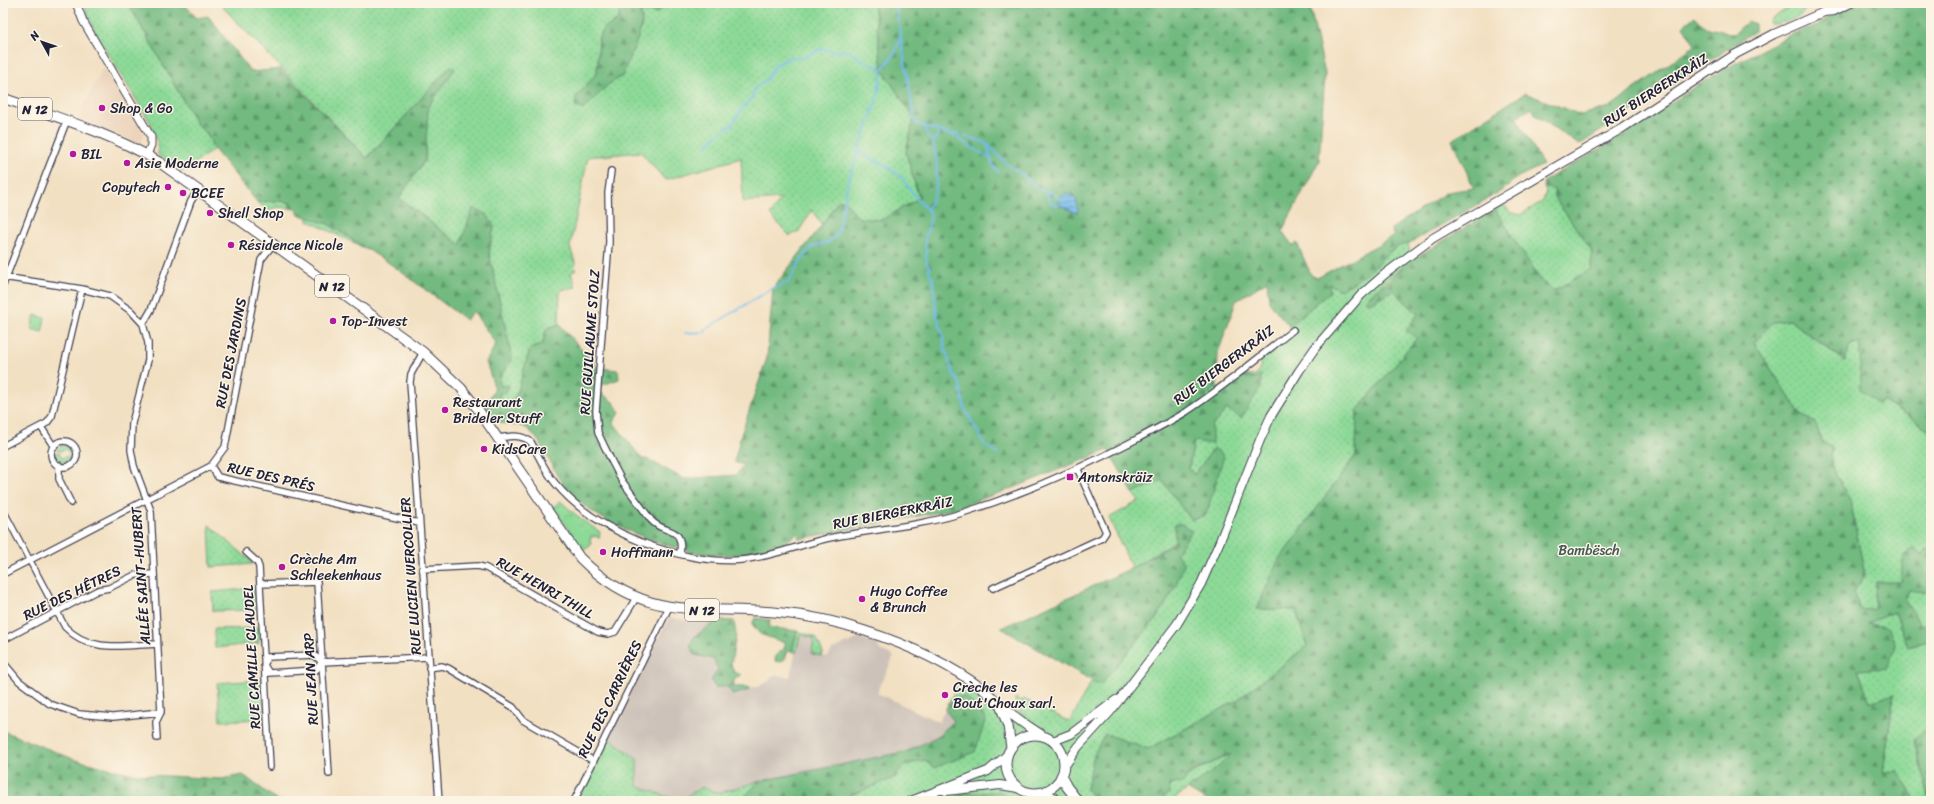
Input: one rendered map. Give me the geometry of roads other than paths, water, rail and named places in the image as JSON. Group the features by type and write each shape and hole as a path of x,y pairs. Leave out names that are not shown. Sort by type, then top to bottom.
{"main road":[{"name":"RUE BIERGERKRÄIZ","path":"1824,12 1834,3"},
{"name":"RUE BIERGERKRÄIZ","path":"1121,696 1155,655 1177,624 1202,584 1260,440 1282,397 1315,348 1361,295 1391,269 1433,238 1620,129 1734,55 1774,34 1824,12 1834,11 1851,3"},
{"name":"N 12","path":"3,98 67,120 123,142 147,155 199,189 423,352 461,388 498,438 580,558 596,574 636,598 669,607 775,612 810,617 850,626 886,638 952,670 985,691 999,704 1043,736"},
{"path":"1053,741 1071,734 1121,696"},
{"path":"935,792 1000,785 1018,788 1034,793 1043,792 1054,786 1078,747 1110,712 1121,696"},
{"name":"N 12","path":"999,704 1008,726 1009,751"},
{"path":"911,801 988,771 1025,736 1034,735 1043,736 1053,741 1062,753 1063,771 1067,787 1078,801"},
{"path":"1009,751 1006,770 1013,783 1018,788"},
{"path":"1043,792 1059,801"}],"street":[{"path":"76,3 83,21 151,136 151,145 147,155"},
{"path":"3,285 4,277 67,120"},
{"name":"RUE GUILLAUME STOLZ","path":"611,171 608,193 608,242 596,411 598,433 622,481 651,520 660,528 677,533 680,537 680,554"},
{"path":"4,277 110,296 123,304 143,324 151,310 192,201 199,189"},
{"name":"RUE DES JARDINS","path":"211,466 225,447 261,260 274,243"},
{"path":"3,446 41,427 47,423 52,416 82,290"},
{"name":"ALLÉE SAINT-HUBERT","path":"143,324 148,343 148,360 132,423 131,438 134,466 151,511 161,712 156,722 157,738"},
{"name":"RUE BIERGERKRÄIZ","path":"498,438 515,436 526,438 531,442 554,482 569,498 606,527 680,554 725,560 743,559 831,537 929,521 961,513 1078,470 1184,413 1238,375 1293,330"},
{"name":"RUE LUCIEN WERCOLLIER","path":"423,352 411,374 410,382 438,801"},
{"path":"41,427 54,446 52,455 53,459 59,465 66,466 73,463 77,452 73,445 69,442 61,442 54,446"},
{"path":"59,465 59,479 71,503"},
{"name":"RUE DES PRÉS","path":"3,574 211,466 218,477 419,523"},
{"path":"993,588 1102,538 1106,532 1078,470"},
{"path":"3,510 65,627 71,633 78,639 91,644 112,646 157,644"},
{"name":"RUE CAMILLE CLAUDEL","path":"246,552 257,562 260,584 270,767"},
{"name":"RUE HENRI THILL","path":"422,569 478,566 486,568 598,632 608,634 615,632 636,598"},
{"name":"RUE DES HÊTRES","path":"3,640 98,590 109,588 135,575 154,574"},
{"name":"RUE JEAN ARP","path":"260,584 317,582 329,774"},
{"name":"RUE DES CARRIÈRES","path":"574,801 586,779 592,760 669,607"},
{"path":"322,662 316,670 269,673 264,665 268,657 314,655 322,662 428,657"},
{"path":"3,662 19,681 50,704 79,714 113,717 161,712"},
{"path":"429,668 442,666 448,668 513,706 523,720 592,760"}],"water":[{"path":"1066,193 1076,198 1077,213 1059,205 1060,199"}],"waterway":[{"path":"895,3 915,123 952,135 991,159 992,164 998,172"},
{"path":"685,333 705,332 706,329 773,288 789,282 799,263 812,247 829,242 838,233 848,182 878,95 882,69 895,53 901,36"},
{"path":"707,146 717,134 732,125 743,107 753,97 755,88 767,79 774,66 791,57 803,58 820,49 839,52 846,50 866,62 882,69"},
{"path":"925,126 926,133 933,142 937,163 936,188 927,209"},
{"path":"933,142 938,135 938,131"},
{"path":"952,135 956,133 986,143 1009,166 1022,174 1040,190 1052,193 1060,199"},
{"path":"987,144 991,158"},
{"path":"858,152 888,167 902,178 917,199 930,213 931,217 925,240 927,264 930,268 929,272 933,279 937,316 944,339 944,346 954,376 959,382 965,409 985,445 998,454"},
{"path":"1047,193 1050,202 1056,206 1059,205"}],"place":[{"name":"Shop & Go","path":"102,108"},
{"name":"BIL","path":"73,154"},
{"name":"Asie Moderne","path":"127,163"},
{"name":"Copytech","path":"168,187"},
{"name":"BCEE","path":"183,193"},
{"name":"Shell Shop","path":"210,213"},
{"name":"Résidence Nicole","path":"231,245"},
{"name":"Top-Invest","path":"333,321"},
{"name":"Restaurant Brideler Stuff","path":"445,410"},
{"name":"KidsCare","path":"484,449"},
{"name":"Antonskräiz","path":"1070,477"},
{"name":"Hoffmann","path":"603,552"},
{"name":"Crèche Am Schleekenhaus","path":"282,567"},
{"name":"Hugo Coffee & Brunch","path":"862,599"},
{"name":"Crèche les Bout'Choux sarl.","path":"945,695"}],"park label":[{"name":"Bambësch","path":"1589,550"}]}
